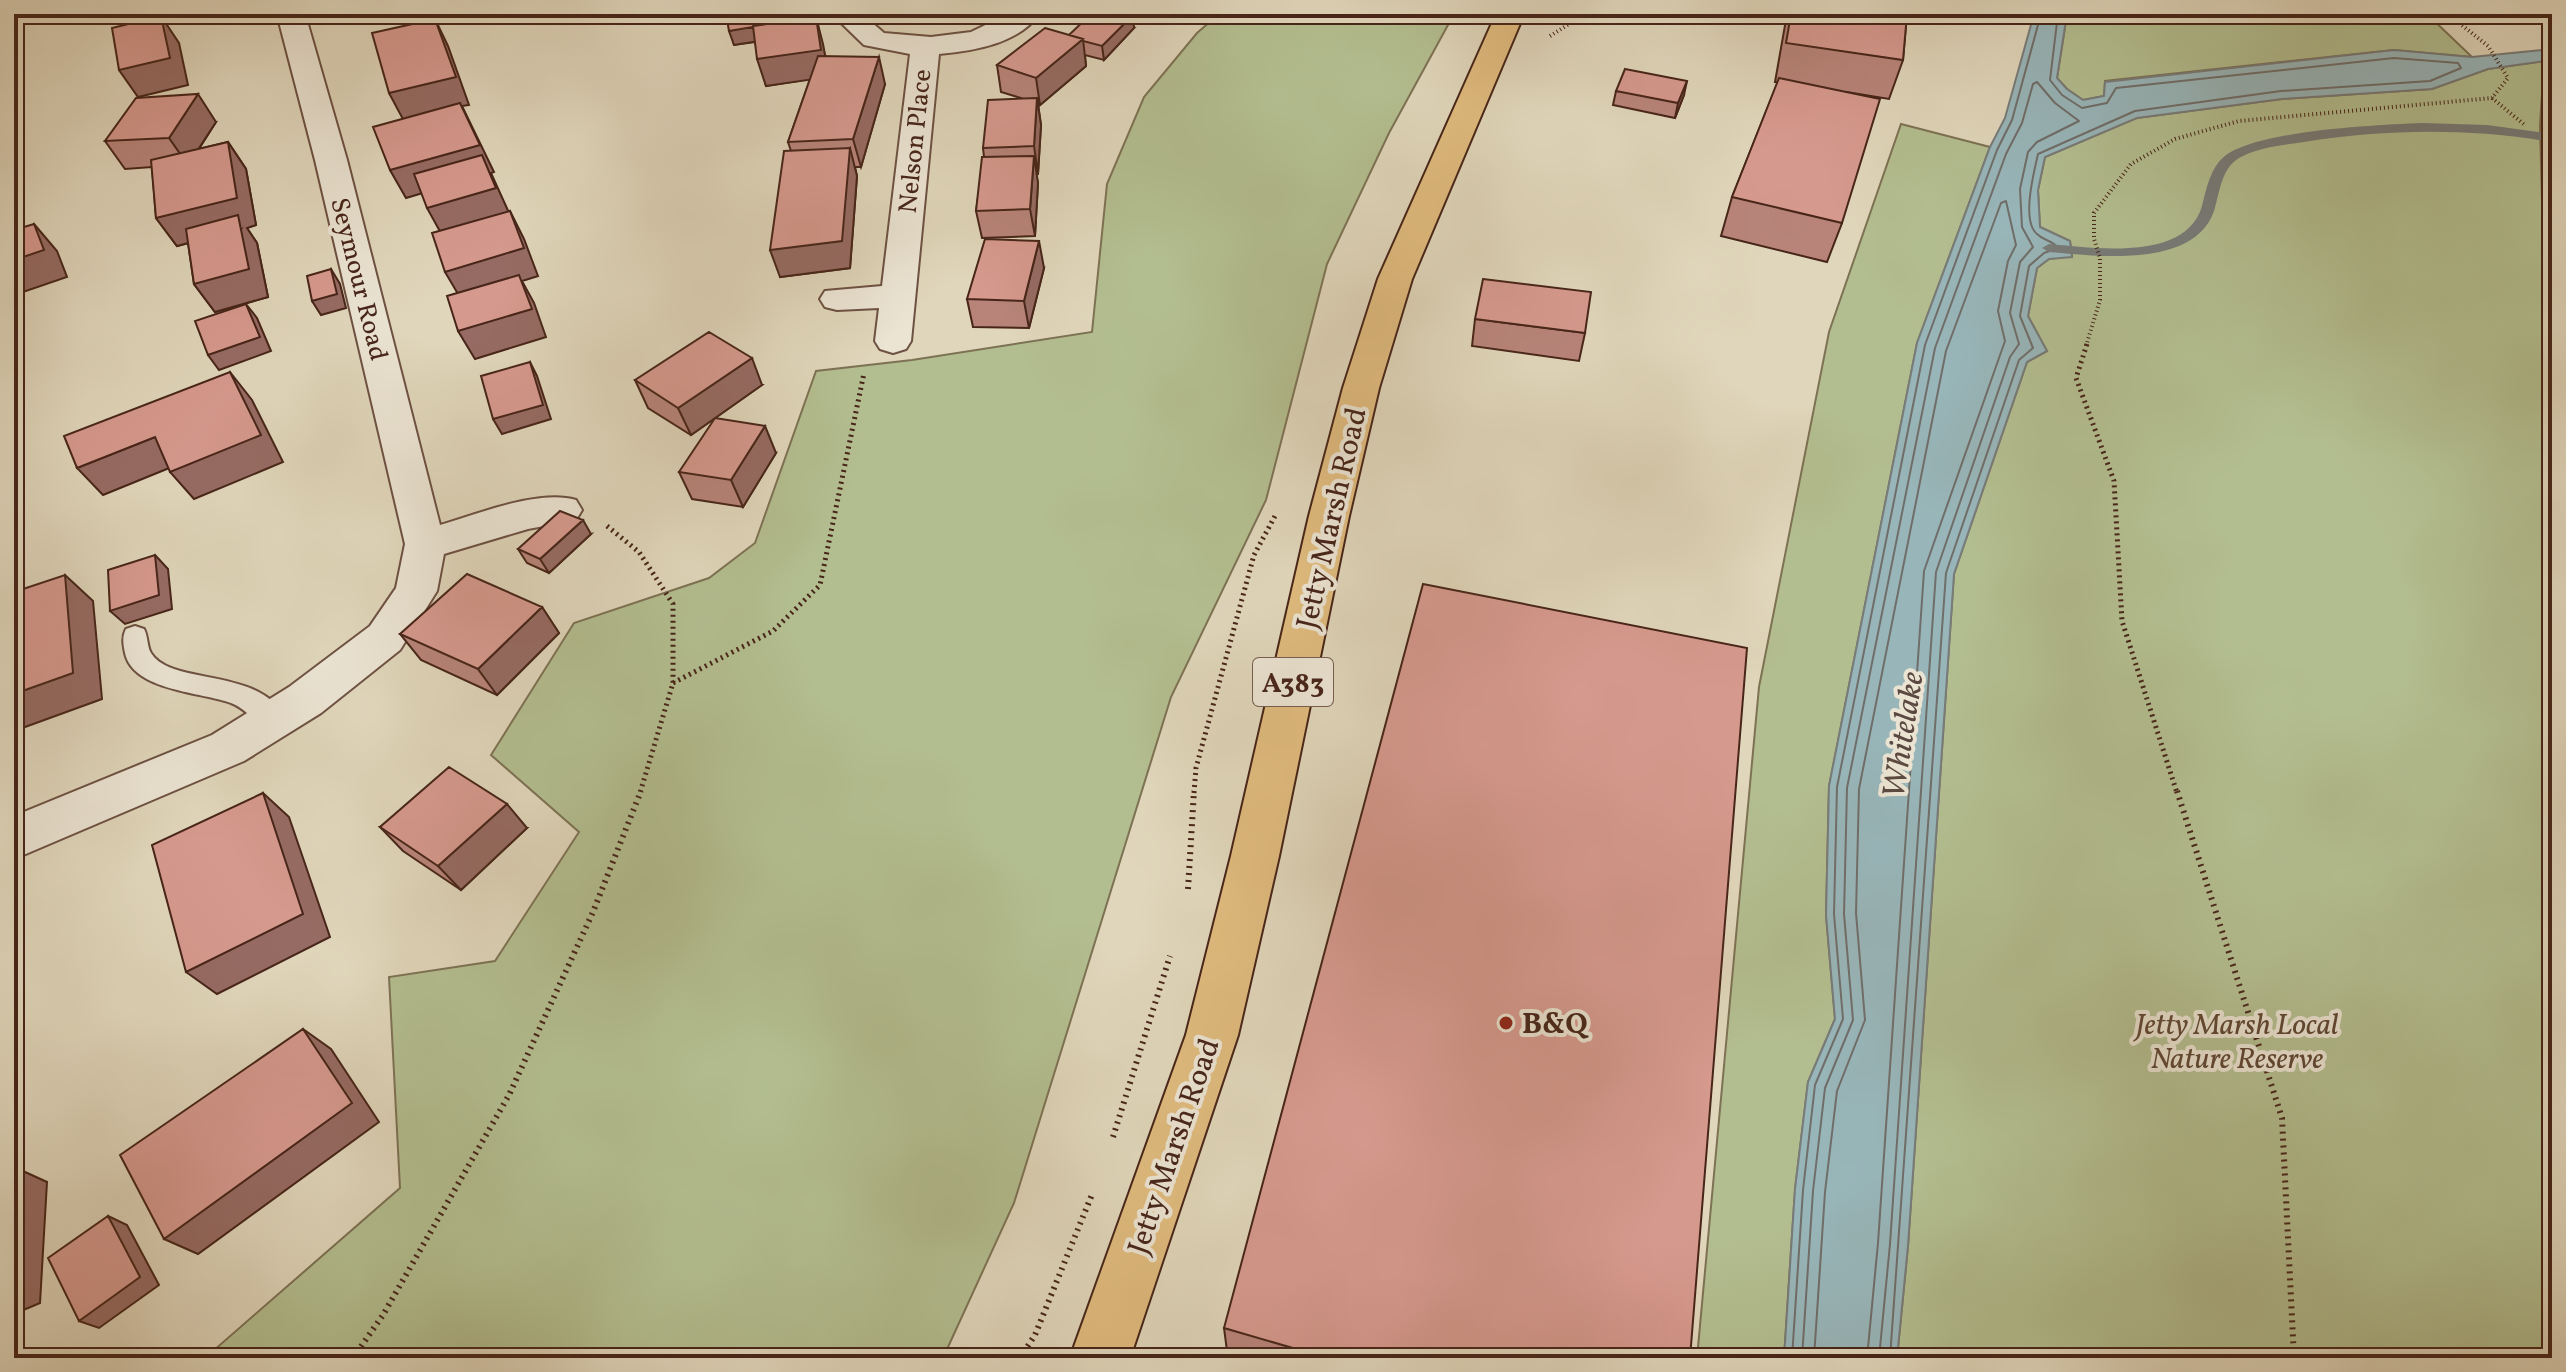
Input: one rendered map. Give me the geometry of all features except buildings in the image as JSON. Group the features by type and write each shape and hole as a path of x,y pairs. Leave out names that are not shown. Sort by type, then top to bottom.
{"main road":[{"name":"Jetty Marsh Road","path":"1100,1358 1212,1035 1255,856 1329,516 1361,388 1395,279 1510,14"}],"street":[{"name":"Seymour Road","path":"14,838 228,748 274,720 385,638 416,591 425,544 331,160 291,14"},
{"path":"846,14 873,39 925,47"},
{"name":"Nelson Place","path":"893,341 925,47 966,42 1000,32 1025,14"},
{"path":"837,299 897,296"},
{"path":"425,544 528,515 562,510"}],"lane":[{"path":"135,636 139,658 165,677 221,688 248,698 274,720"}],"path":[{"path":"2448,14 2488,46 2508,78 2492,98"},
{"path":"2294,1358 2282,1118 2122,621 2114,481 2076,378 2100,300 2100,258 2094,239 2094,213 2131,164 2175,139 2239,121 2492,98 2526,126"},
{"path":"673,683 773,631 820,585 864,373 893,341"},
{"path":"353,1358 383,1315 509,1095 593,912 644,784 673,683 673,604 639,552 597,519 562,510"}],"green space":[{"path":"1219,14 1454,14 1389,133 1327,264 1266,500 1171,697 1014,1203 943,1358 205,1358 400,1188 389,977 495,961 579,832 491,755 574,623 709,578 755,543 816,371 912,360 1092,332 1107,184 1144,97 1197,33"},
{"path":"2067,14 2427,14 2472,57 2394,50 2105,81 2104,96 2083,100 2057,78"},
{"name":"Jetty Marsh Local Nature Reserve","path":"2544,61 2540,126 2545,310 2552,332 2552,1358 1897,1358 1908,1246 1954,574 2027,362 2047,351 2028,316 2037,268 2049,259 2072,256 2070,241 2040,227 2038,190 2045,157 2136,118 2282,99 2432,89 2488,69"},
{"path":"1901,124 1990,147 1917,343 1829,786 1826,915 1835,1019 1808,1082 1795,1189 1784,1358 1697,1358 1759,687 1829,332"}],"water":[{"name":"Whitelake","path":"2034,14 2067,14 2057,78 2083,100 2104,96 2105,82 2394,50 2472,57 2552,49 2552,60 2488,69 2432,89 2282,99 2137,118 2045,157 2038,190 2040,227 2070,241 2072,257 2049,259 2037,268 2028,316 2047,351 2027,362 1954,574 1908,1246 1897,1358 1784,1358 1795,1189 1808,1082 1835,1019 1826,915 1829,786 1917,343 1990,147 2005,118"}],"waterway":[{"path":"2049,248 2109,252 2176,243 2192,234 2203,221 2215,181 2228,160 2259,146 2356,131 2422,127 2487,129 2552,138"}],"place":[{"name":"B&Q","path":"1506,1023"}]}
